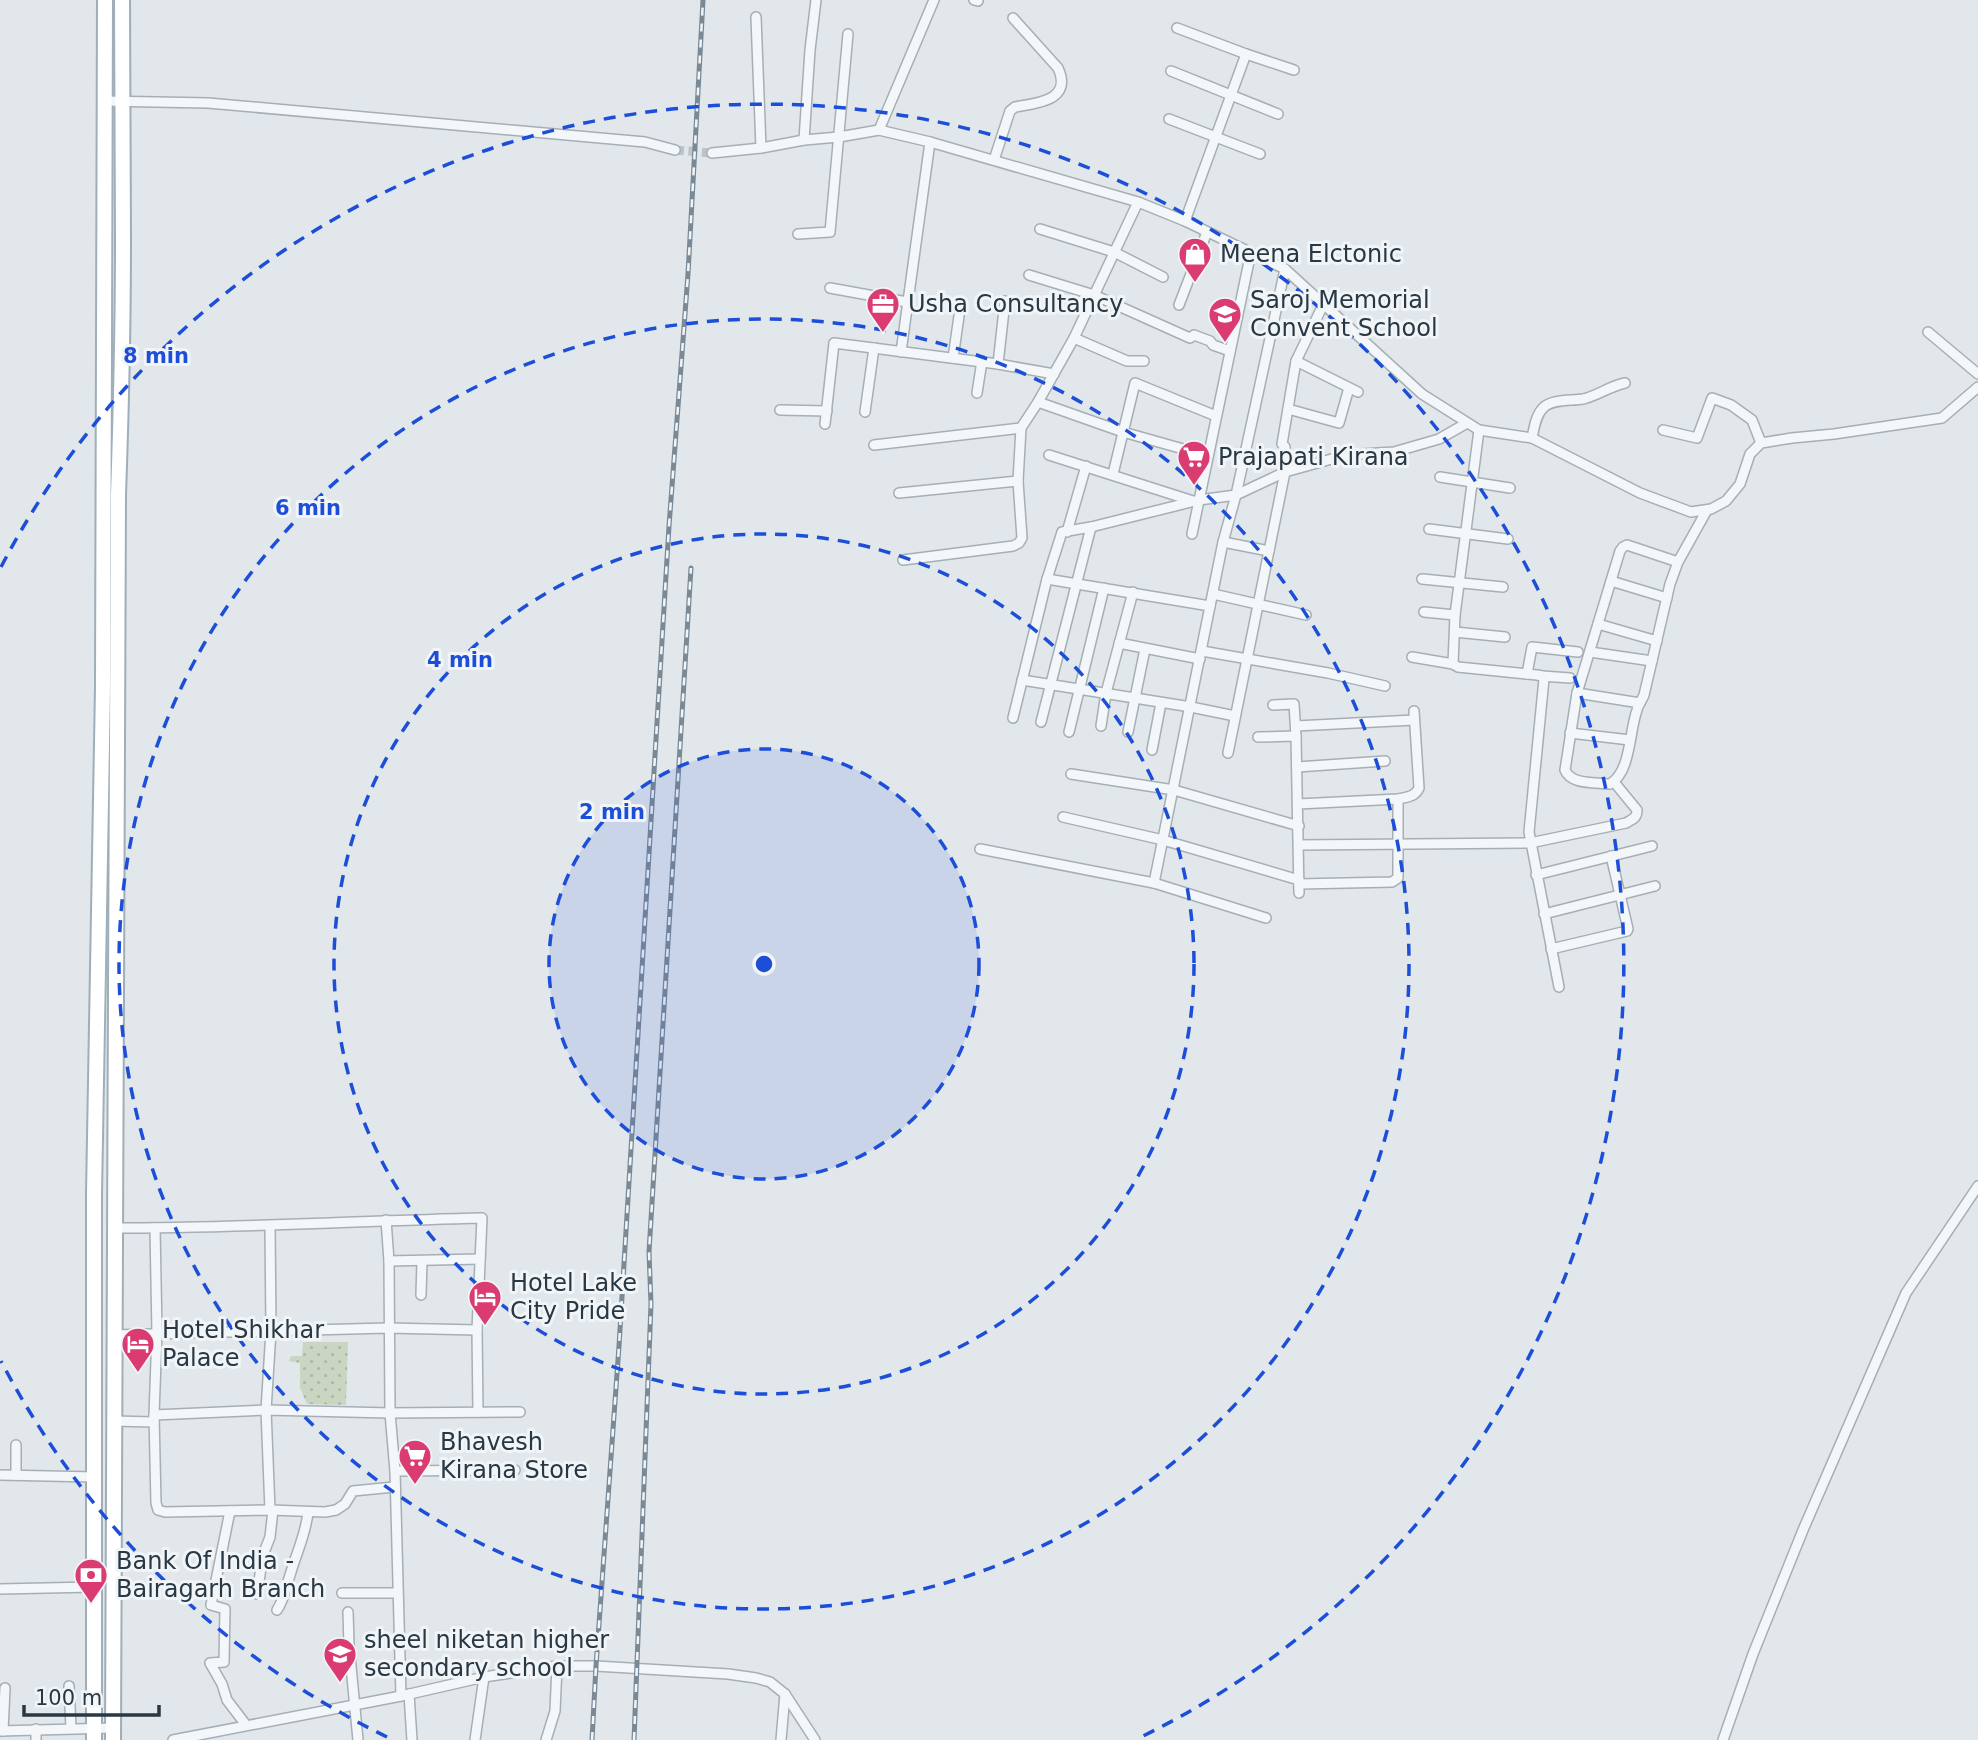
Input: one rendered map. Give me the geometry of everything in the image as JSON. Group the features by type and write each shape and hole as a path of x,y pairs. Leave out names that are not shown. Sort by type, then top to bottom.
{"main road":[{"path":"105,0 110,677 117,1068 113,1335 113,1734"},
{"path":"94,1734 94,1194 122,363 122,0"}],"street":[{"path":"804,140 816,0"},
{"path":"879,130 934,0"},
{"path":"756,17 761,148"},
{"path":"994,160 1010,111 1014,107 1050,99 1061,84 1058,68 1013,18"},
{"path":"1177,28 1294,70"},
{"path":"797,234 830,232 848,34"},
{"path":"1185,221 1246,54"},
{"path":"1171,71 1278,114"},
{"path":"104,101 221,104 645,142 675,150"},
{"path":"1169,119 1261,155"},
{"path":"712,153 879,130 1138,202 1185,221 1285,269 1422,394 1466,423 1479,430 1532,438 1651,498 1691,512 1707,510 1726,501 1740,484 1750,454 1761,443 1942,418 1978,387"},
{"path":"901,352 930,142"},
{"path":"903,560 1013,546 1022,538 1018,481 1021,428 1074,338 1138,202"},
{"path":"1040,229 1114,252 1163,277"},
{"path":"1179,304 1208,232"},
{"path":"1192,534 1251,252"},
{"path":"1154,883 1223,542 1236,495 1285,269"},
{"path":"1030,275 1094,295 1190,338 1194,335 1230,351"},
{"path":"830,289 907,302"},
{"path":"998,363 1005,301"},
{"path":"953,358 961,302"},
{"path":"1227,753 1285,472 1285,447 1282,444 1296,361 1324,303"},
{"path":"1927,332 1978,374"},
{"path":"1074,338 1127,361 1144,361"},
{"path":"825,424 834,343 998,363 1054,374"},
{"path":"865,412 874,348"},
{"path":"977,393 982,361"},
{"path":"1288,409 1339,423 1353,390 1296,361"},
{"path":"1113,474 1135,383 1216,416"},
{"path":"1532,438 1537,417 1544,407 1553,402 1587,398 1625,383"},
{"path":"1663,430 1697,438 1712,398 1731,405 1752,420 1761,443"},
{"path":"1038,402 1123,432 1208,456"},
{"path":"780,410 827,411"},
{"path":"1013,718 1062,533 1197,501 1236,495 1285,472 1346,455 1394,452 1439,439 1466,423"},
{"path":"874,445 1021,428"},
{"path":"1453,664 1455,615 1479,430"},
{"path":"1049,455 1197,501"},
{"path":"1067,532 1086,466"},
{"path":"1440,477 1510,488"},
{"path":"899,493 1018,481"},
{"path":"1678,562 1627,545 1620,551 1577,693 1565,770 1569,778 1610,784 1619,776 1625,764 1636,711 1644,695 1678,562 1707,510"},
{"path":"1041,722 1091,527"},
{"path":"1429,529 1508,539"},
{"path":"1223,542 1269,551"},
{"path":"1048,579 1210,606"},
{"path":"1422,579 1503,587"},
{"path":"1611,581 1667,598"},
{"path":"1069,732 1104,588"},
{"path":"1101,726 1105,693 1133,592"},
{"path":"1213,594 1306,615"},
{"path":"1424,612 1455,615"},
{"path":"1598,624 1657,642"},
{"path":"1455,632 1505,637"},
{"path":"1119,643 1145,649 1246,660 1385,685"},
{"path":"1527,674 1532,647 1578,652"},
{"path":"1129,733 1145,649"},
{"path":"1590,652 1652,662"},
{"path":"1412,657 1458,667 1570,678"},
{"path":"1542,676 1545,687 1529,832 1559,987"},
{"path":"1022,680 1235,716"},
{"path":"1577,693 1640,703"},
{"path":"1152,750 1161,703"},
{"path":"1273,705 1294,704 1299,886"},
{"path":"1258,737 1414,716 1419,788 1417,793 1398,799 1298,804"},
{"path":"1570,733 1630,740"},
{"path":"1297,766 1385,761"},
{"path":"1071,774 1174,790 1299,826"},
{"path":"1299,845 1530,843 1634,819 1637,810 1614,782"},
{"path":"1063,817 1163,840 1299,886 1392,882 1398,878 1398,799"},
{"path":"1536,875 1652,846"},
{"path":"980,849 1154,883 1266,918"},
{"path":"1551,949 1627,931 1629,926 1611,856"},
{"path":"1544,914 1655,886"},
{"path":"1723,1740 1753,1654 1803,1530 1906,1293 1978,1186"},
{"path":"114,1228 270,1226 482,1218 477,1330 478,1412"},
{"path":"386,1220 397,1593 405,1695 412,1740"},
{"path":"257,1594 263,1555 270,1537 271,1510 266,1410 271,1331 270,1226"},
{"path":"155,1228 157,1333 154,1418 158,1510 325,1512 336,1510 345,1504 353,1491 394,1487"},
{"path":"389,1261 480,1259"},
{"path":"421,1295 422,1261"},
{"path":"113,1335 388,1328 477,1330"},
{"path":"114,1421 266,1410 520,1412"},
{"path":"16,1445 16,1475"},
{"path":"395,1471 515,1470"},
{"path":"0,1475 94,1477"},
{"path":"230,1511 211,1605 225,1609 224,1662 210,1663 222,1684 227,1700 246,1725"},
{"path":"277,1610 283,1600 306,1532 309,1512"},
{"path":"0,1589 93,1587"},
{"path":"342,1593 397,1593"},
{"path":"348,1612 358,1740"},
{"path":"546,1740 555,1711 556,1666"},
{"path":"173,1740 484,1677 556,1666 602,1666 747,1677 770,1682 785,1694 815,1740"},
{"path":"475,1740 484,1677"},
{"path":"69,1686 71,1728"},
{"path":"5,1688 6,1733 71,1728 94,1734 113,1734"},
{"path":"781,1740 785,1694"},
{"path":"36,1729 36,1740"}],"green space":[{"path":"303,1342 348,1342 346,1405 307,1404 300,1388 300,1363 289,1361 291,1356 302,1356"}],"tunnel":[{"path":"675,150 712,153"}],"railway":[{"path":"592,1740 669,526 688,274 703,0"},
{"path":"634,1740 651,1304 649,1252 691,568"}],"place":[{"name":"Meena Elctonic","path":"1195,284"},
{"name":"Usha Consultancy","path":"883,334"},
{"name":"Saroj Memorial Convent School","path":"1225,344"},
{"name":"Prajapati Kirana","path":"1194,487"},
{"name":"Hotel Lake City Pride","path":"485,1327"},
{"name":"Hotel Shikhar Palace","path":"138,1374"},
{"name":"Bhavesh Kirana Store","path":"415,1486"},
{"name":"Bank Of India - Bairagarh Branch","path":"91,1605"},
{"name":"sheel niketan higher secondary school","path":"340,1684"}]}
